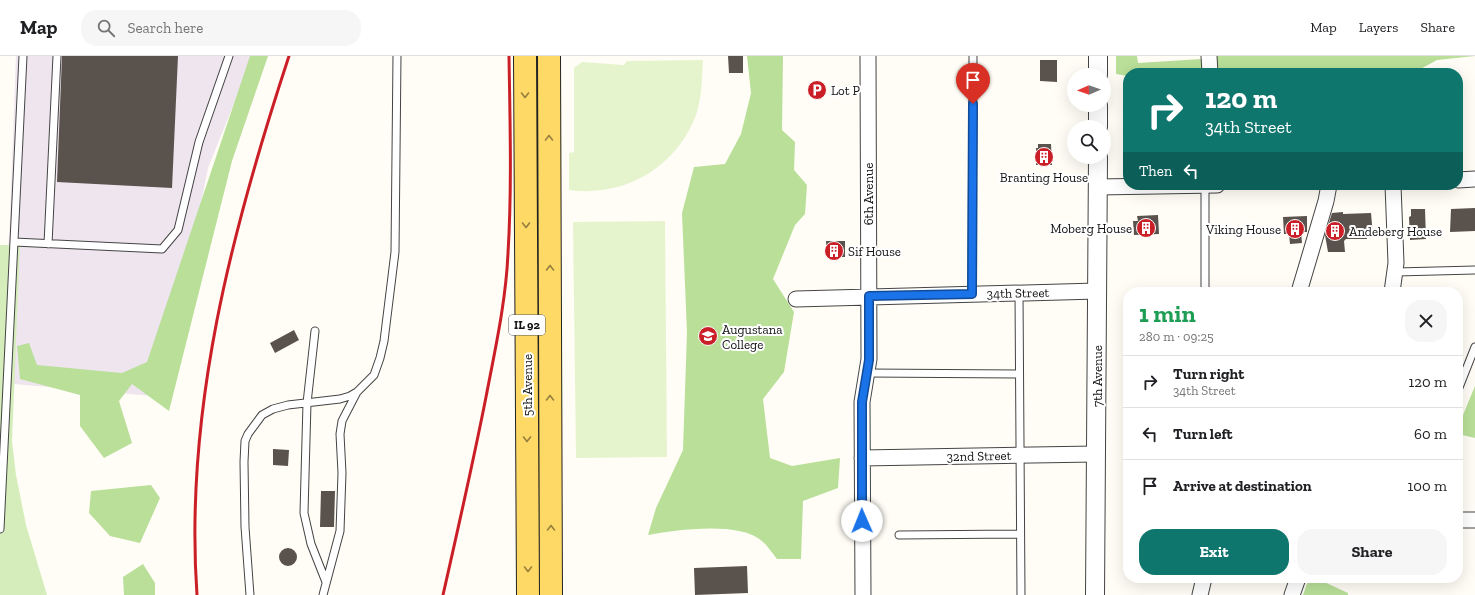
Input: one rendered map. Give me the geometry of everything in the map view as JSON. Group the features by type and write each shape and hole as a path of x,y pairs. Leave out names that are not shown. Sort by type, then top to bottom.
{"main road":[{"name":"5th Avenue","path":"525,56 528,595"},
{"name":"5th Avenue","path":"549,56 551,595"}],"street":[{"name":"6th Avenue","path":"863,595 862,402 869,360 868,56"},
{"path":"1098,56 1098,68"},
{"path":"1209,56 1210,68"},
{"name":"7th Avenue","path":"1095,595 1098,164"},
{"path":"1463,180 1475,179"},
{"path":"1098,187 1123,187"},
{"path":"1300,287 1328,190"},
{"path":"1393,190 1396,272 1393,287"},
{"name":"34th Street","path":"796,299 1097,291"},
{"name":"32nd Street","path":"862,458 1096,454"},
{"path":"1463,520 1475,520"},
{"path":"1200,595 1203,583"},
{"path":"1292,595 1296,583"}],"lane":[{"path":"0,529 23,56"},
{"path":"48,244 57,56"},
{"path":"14,242 162,249 178,230 199,142 229,56"},
{"path":"322,595 340,531 342,473 340,434 342,421 357,392 374,375 384,341 395,252 397,56"},
{"path":"972,294 973,56"},
{"path":"1205,190 1205,287"},
{"path":"1396,272 1475,270"},
{"path":"1019,293 1021,595"},
{"path":"315,331 307,403 304,513 311,544 326,582"},
{"path":"1463,378 1475,348"},
{"path":"867,373 1019,374"},
{"path":"250,595 245,526 245,442 248,434 262,415 288,405 340,399 357,392"},
{"path":"899,535 1020,534"}],"shaded area":[{"path":"16,56 253,56 208,168 182,299 153,396 14,384 4,324 10,218"}],"green space":[{"path":"250,56 268,56 232,161 169,411 132,384 119,401 132,443 104,458 80,426 80,395 20,379 17,346 29,343 37,365 122,373 147,362"},
{"path":"747,56 783,56 782,130 795,142 794,170 807,185 805,214 795,225 773,279 794,312 784,372 763,399 770,458 792,466 840,458 838,488 803,501 801,559 777,559 762,541 752,535 738,531 723,529 690,529 648,535 656,508 683,450 687,332 682,213 694,167 725,164 741,134 751,93"},
{"path":"1116,56 1137,56 1138,63 1201,59 1202,68 1123,68 1123,75 1116,74"},
{"path":"1215,56 1475,56 1437,60 1422,68 1216,68"},
{"path":"703,60 701,93 697,112 689,131 677,148 663,163 647,174 629,183 610,189 590,191 569,190 569,153 574,152 574,68 582,62 624,65 627,61"},
{"path":"665,221 667,457 576,458 573,222"},
{"path":"0,245 20,245 12,441 16,475 26,525 47,595 0,595"},
{"path":"1475,386 1475,438 1463,435 1463,415"},
{"path":"151,485 160,498 140,543 110,536 89,513 91,491"},
{"path":"143,564 155,583 155,595 124,595 123,577"},
{"path":"1307,583 1326,583 1348,593 1348,595 1303,595"}],"building":[{"path":"62,56 178,56 172,188 57,182"},
{"path":"728,56 743,56 743,73 729,73"},
{"path":"1040,60 1057,60 1057,82 1040,81"},
{"name":"Branting House","path":"1038,144 1051,144 1052,165 1036,165 1036,148 1038,148"},
{"path":"1475,208 1475,231 1450,232 1451,209"},
{"path":"1411,209 1425,209 1426,239 1410,240 1409,217 1411,216"},
{"path":"1343,212 1343,214 1371,213 1373,236 1366,236 1367,239 1346,239 1344,241 1345,252 1328,252 1325,235 1332,213"},
{"name":"Moberg House","path":"1158,215 1159,234 1134,235 1133,221 1138,221 1137,216"},
{"name":"Viking House","path":"1307,216 1307,232 1301,232 1302,243 1290,244 1289,234 1284,234 1283,217"},
{"name":"Sif House","path":"826,241 845,241 845,257 827,257"},
{"path":"294,330 299,340 275,353 270,343"},
{"path":"273,449 289,450 288,466 273,465"},
{"path":"321,491 335,491 334,527 320,527"},
{"path":"288,548 294,551 297,557 294,563 288,566 282,563 279,557 282,551"},
{"path":"747,566 748,593 695,595 694,568"}],"railway":[{"path":"197,595 195,526 198,457 205,389 231,254 268,121 289,56"},
{"path":"443,595 481,422 503,307 507,271 510,204 509,56"}],"place":[{"name":"Lot P","path":"817,90"},
{"name":"Branting House","path":"1044,157"},
{"name":"Moberg House","path":"1146,228"},
{"name":"Viking House","path":"1295,229"},
{"name":"Andeberg House","path":"1335,231"},
{"name":"Sif House","path":"834,251"},
{"name":"Augustana College","path":"708,336"}],"route":[{"path":"862,521 862,402 869,360 869,296 972,294 973,104"}]}
